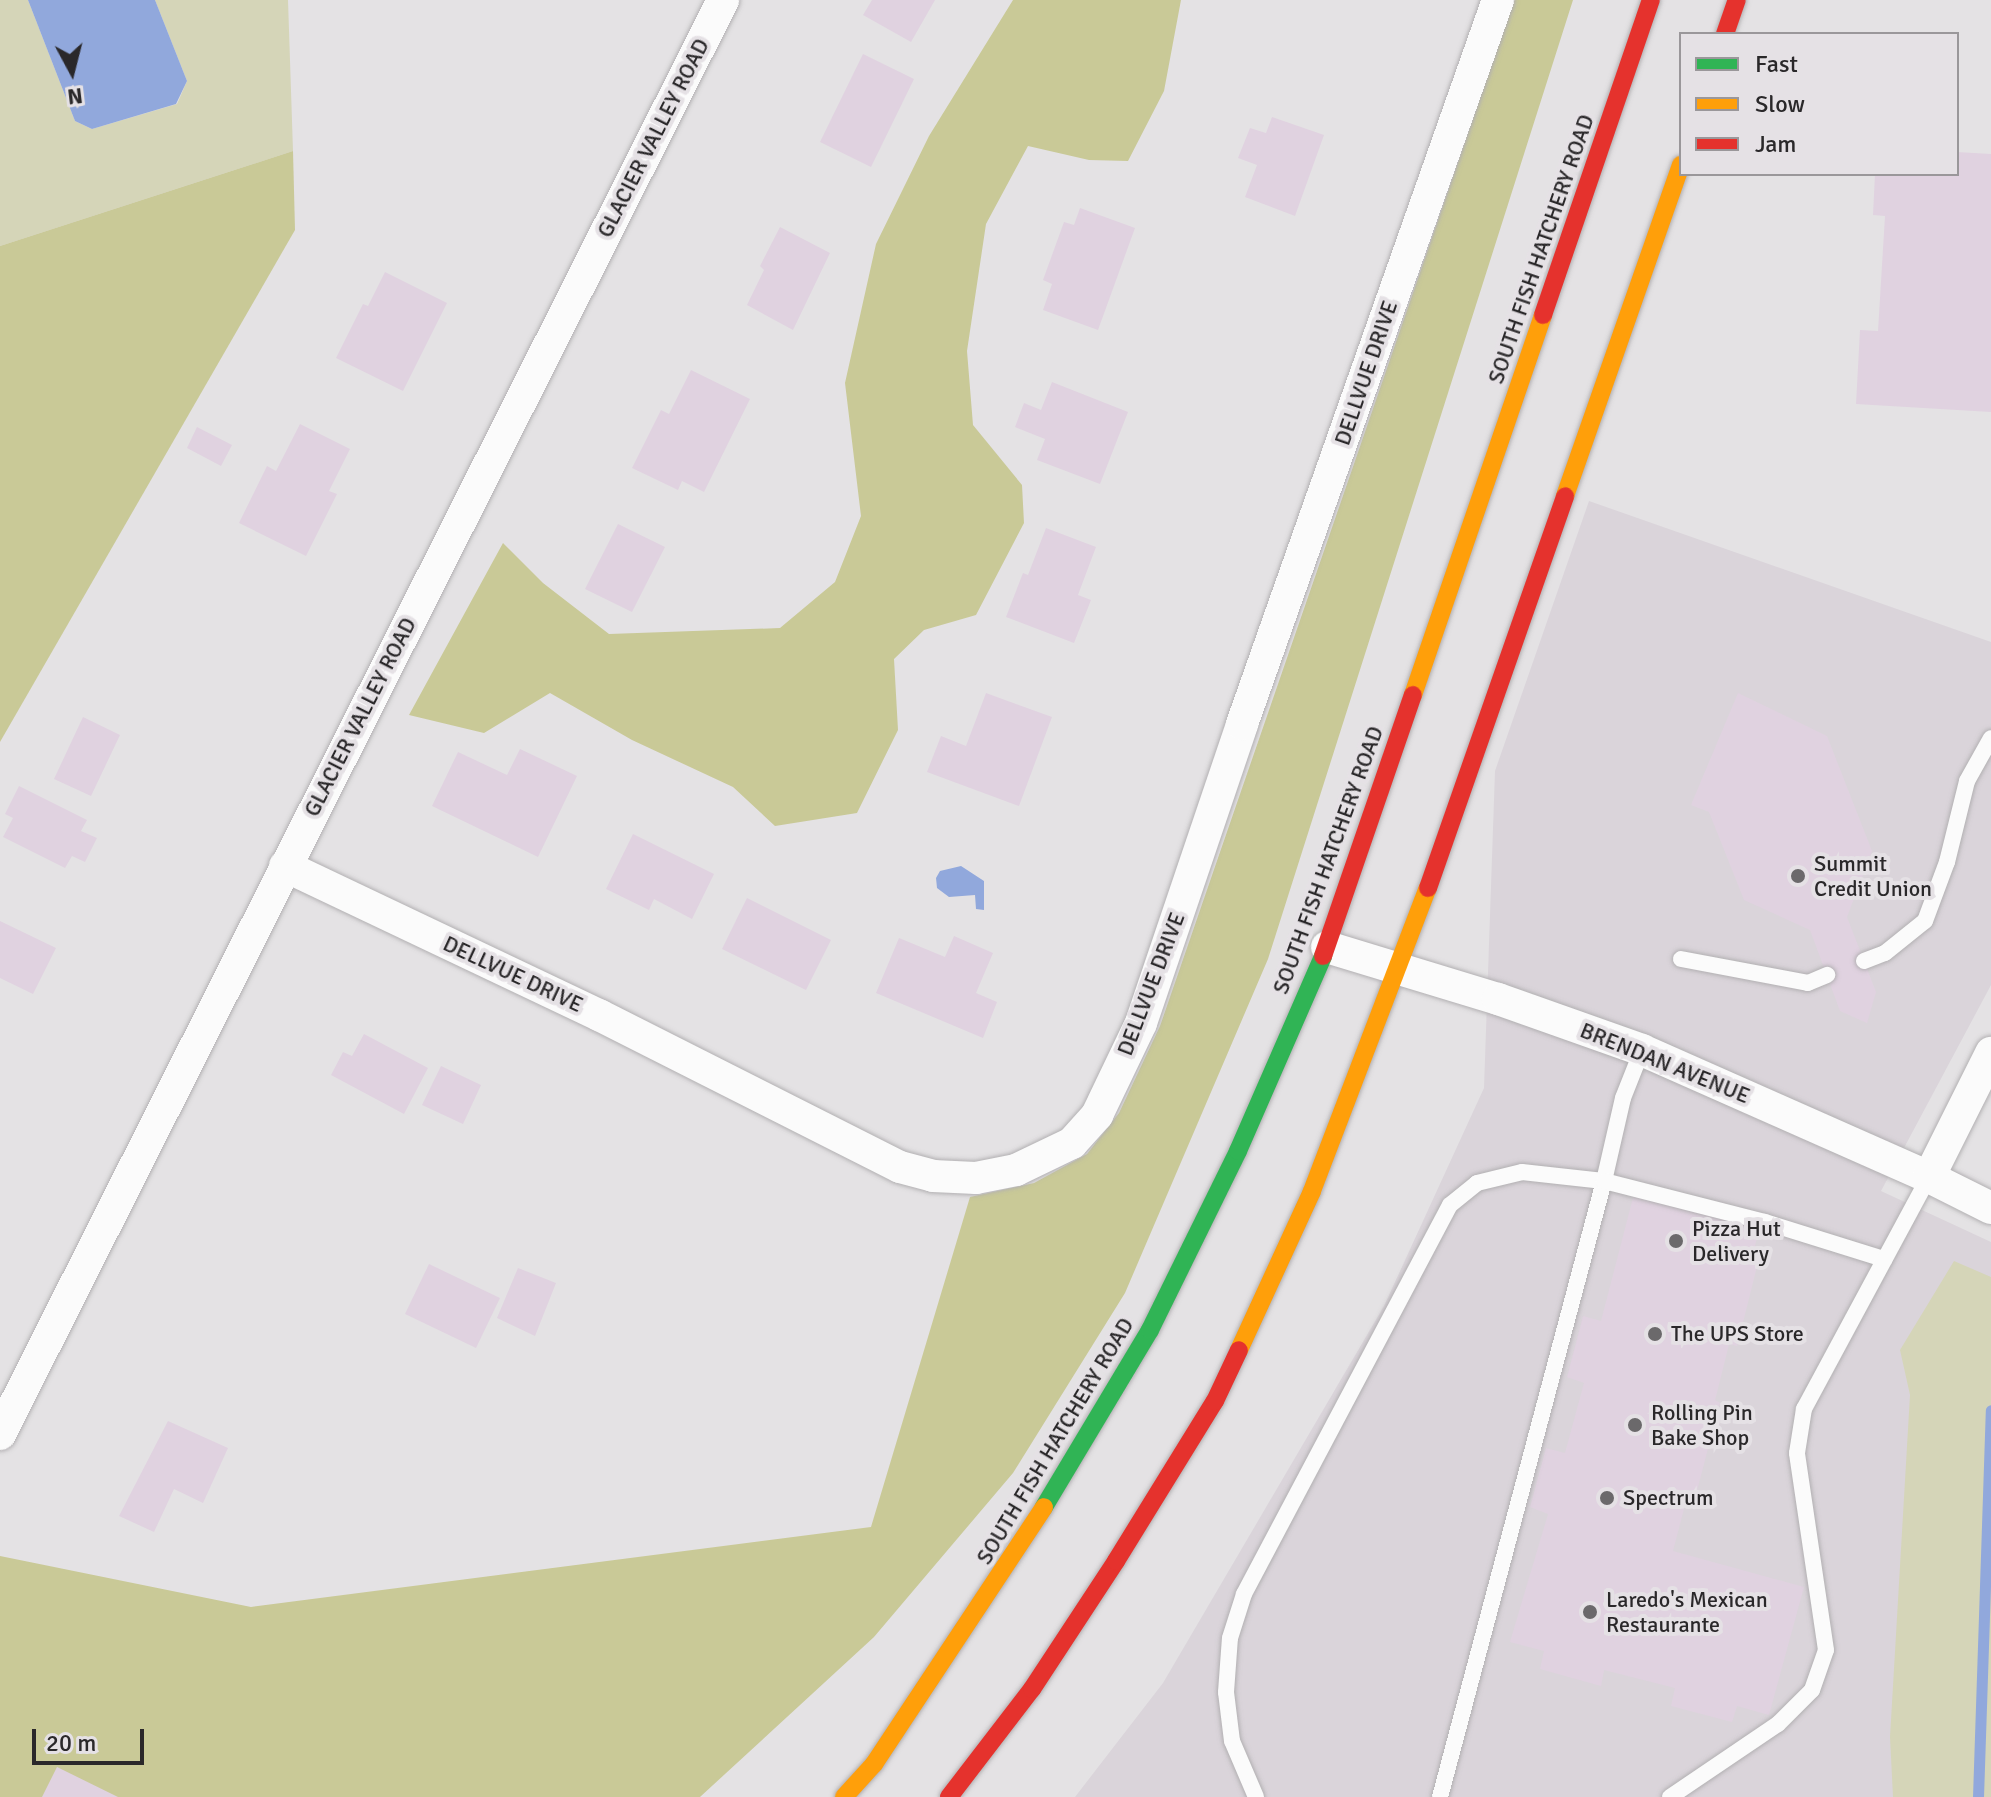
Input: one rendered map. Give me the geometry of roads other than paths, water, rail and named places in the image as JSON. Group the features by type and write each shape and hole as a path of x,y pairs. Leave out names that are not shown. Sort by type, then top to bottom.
{"main road":[{"name":"SOUTH FISH HATCHERY ROAD","path":"844,1797 874,1764 1016,1554 1150,1330 1238,1151 1327,947 1651,0"},
{"path":"1726,32 1737,0"},
{"path":"949,1797 1032,1689 1215,1401 1312,1191 1400,969 1679,171"}],"street":[{"name":"GLACIER VALLEY ROAD","path":"0,1434 723,0"},
{"name":"DELLVUE DRIVE","path":"285,866 599,1015 900,1167 933,1176 976,1178 1016,1170 1072,1143 1097,1115 1141,1023 1498,0"},
{"name":"BRENDAN AVENUE","path":"1327,947 1642,1050 1929,1177 1991,1208"},
{"path":"1929,1177 1991,1053"}],"lane":[{"path":"1864,961 1885,953 1925,921 1947,862 1967,781 1991,738"},
{"path":"1681,959 1808,983 1827,975"},
{"path":"1440,1797 1604,1181 1623,1098 1642,1050"},
{"path":"1256,1797 1232,1741 1226,1692 1230,1638 1244,1594 1450,1205 1477,1183 1522,1172 1604,1181 1765,1222 1884,1259"},
{"path":"1670,1797 1778,1724 1812,1690 1826,1650 1797,1453 1804,1409 1929,1177"}],"water":[{"path":"28,0 155,0 187,81 176,104 92,129 75,121"},
{"path":"961,866 984,881 984,910 976,909 975,895 949,897 937,888 936,878 940,871"}],"waterway":[{"path":"1978,1797 1991,1410"}],"place":[{"name":"Summit Credit Union","path":"1798,876"},
{"name":"Pizza Hut Delivery","path":"1676,1241"},
{"name":"The UPS Store","path":"1655,1334"},
{"name":"Rolling Pin Bake Shop","path":"1635,1425"},
{"name":"Spectrum","path":"1607,1498"},
{"name":"Laredo's Mexican Restaurante","path":"1590,1612"}]}
